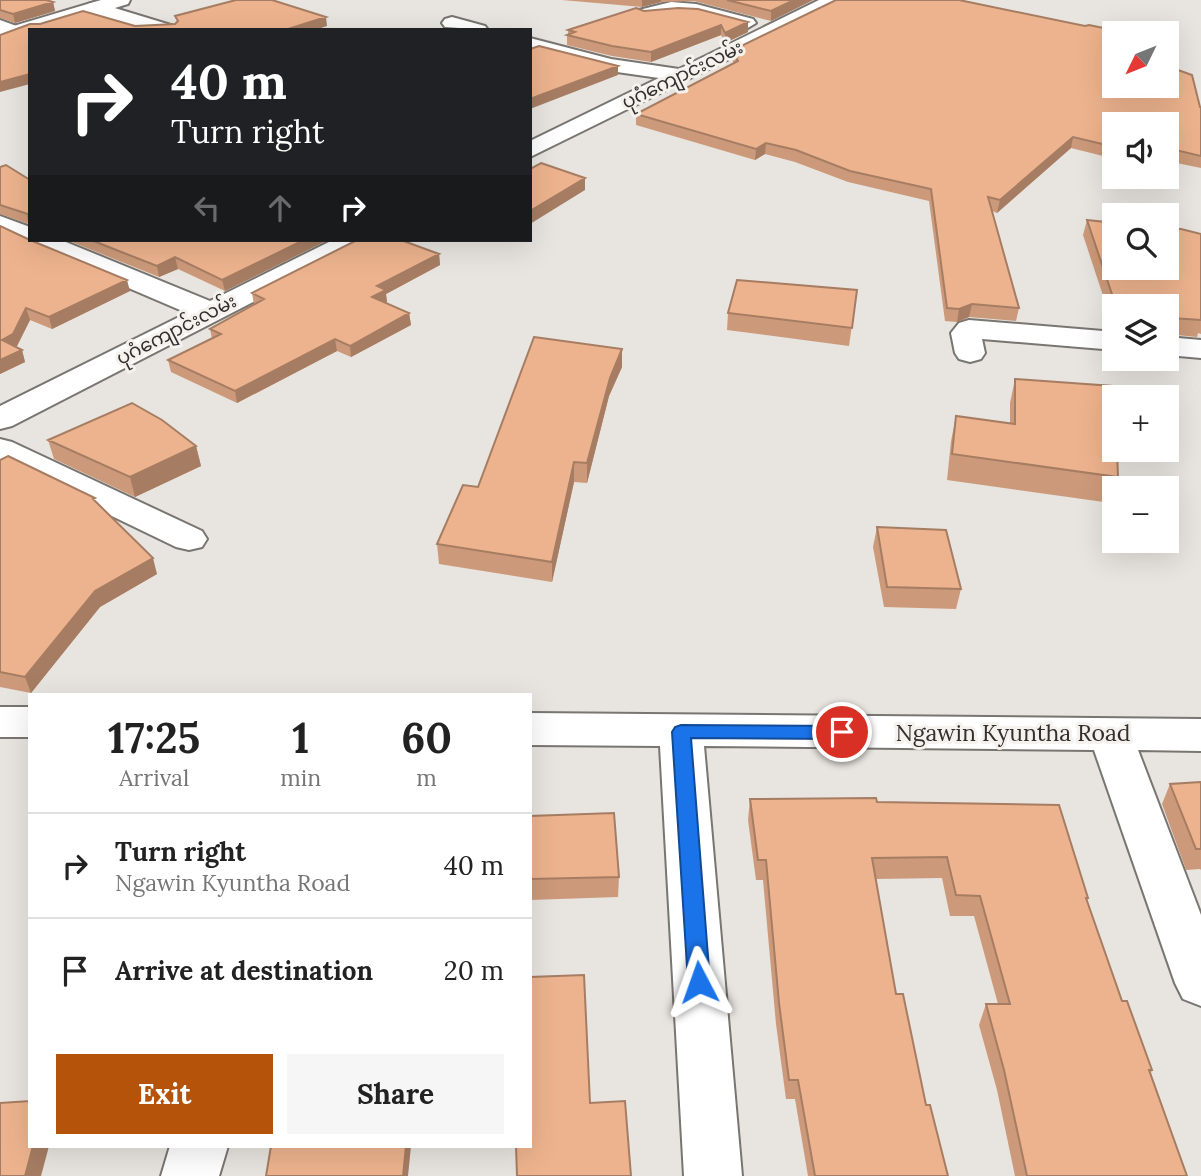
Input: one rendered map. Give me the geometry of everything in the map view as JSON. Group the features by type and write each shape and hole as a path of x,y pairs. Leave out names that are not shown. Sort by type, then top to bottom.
{"street":[{"path":"5,31 121,0"},
{"name":"ပုဂံကျောင်းလမ်း","path":"532,149 834,0"},
{"path":"646,14 657,9 684,6 772,30"},
{"path":"95,8 160,28"},
{"path":"452,23 471,28"},
{"path":"532,45 610,65 679,75"},
{"path":"532,130 557,136"},
{"path":"0,224 28,235"},
{"path":"43,242 211,312"},
{"name":"ပုဂံကျောင်းလမ်း","path":"0,419 349,242"},
{"path":"970,353 966,333 969,329 1102,340"},
{"path":"1179,347 1201,349"},
{"path":"0,449 189,538"},
{"path":"0,722 28,722"},
{"name":"Ngawin Kyuntha Road","path":"532,729 1201,735"},
{"path":"681,732 713,1176"},
{"path":"1110,733 1201,984"},
{"path":"190,1176 198,1148"}],"building":[{"path":"0,0 53,2 13,14 0,10"},
{"path":"236,0 272,0 326,17 291,28 28,28 28,75 0,82 0,35 30,24 40,24 83,11 135,26 175,24 178,21 175,16"},
{"path":"727,0 794,0 771,11"},
{"path":"836,0 959,0 1102,28 1102,98 1180,98 1180,71 1192,75 1201,107 1201,156 1179,151 1179,112 1102,112 1102,144 1073,137 1000,200 988,197 1019,308 972,304 959,309 947,308 931,189 850,171 796,150 766,143 756,149 636,114 738,61 733,50"},
{"path":"636,8 644,11 698,9 748,22 725,33 721,25 651,52 567,35 575,32 568,30"},
{"path":"539,46 618,66 532,98 532,48"},
{"path":"541,163 585,178 532,210 532,168"},
{"path":"6,165 28,179 28,214 0,205 0,167"},
{"path":"1087,220 1102,222 1102,264"},
{"path":"0,226 28,239 28,242 35,242 127,280 49,317 26,308 13,334 2,340 22,350 0,360"},
{"path":"1179,229 1201,234 1201,320 1179,318 1179,294 1112,294 1107,280 1179,280"},
{"path":"96,242 300,242 222,280 175,257 157,266"},
{"path":"353,242 406,242 439,254 377,286 386,290 372,297 409,313 350,346 335,339 235,391 168,360 221,334 210,329 264,299 252,293"},
{"path":"737,280 857,290 852,328 728,313"},
{"path":"534,337 622,349 610,378 587,463 574,462 552,562 437,544 463,485 478,487"},
{"path":"1015,379 1102,385 1102,462 1117,462 1118,476 952,454 956,416 1015,424"},
{"path":"132,403 162,420 196,446 130,477 48,440"},
{"path":"8,456 95,498 93,499 153,558 95,591 25,677 0,672 0,460"},
{"path":"877,527 946,530 961,589 887,587"},
{"path":"1201,782 1201,849 1196,849 1170,784"},
{"path":"876,798 877,802 1059,805 1086,898 1122,1001 1127,1001 1187,1176 1027,1176 1004,1070 986,1004 1010,1004 980,896 956,895 947,857 872,858 896,994 903,994 926,1105 930,1105 948,1176 815,1176 798,1080 789,1080 766,860 758,860 750,799"},
{"path":"614,813 619,877 532,879 532,816"},
{"path":"584,975 590,1103 625,1101 631,1176 517,1176 516,1148 532,1148 532,977"},
{"path":"28,1101 28,1148 32,1148 25,1176 0,1176 0,1103"},
{"path":"271,1148 406,1148 403,1176 266,1176"}],"route":[{"path":"699,982 681,732 842,732"}]}
